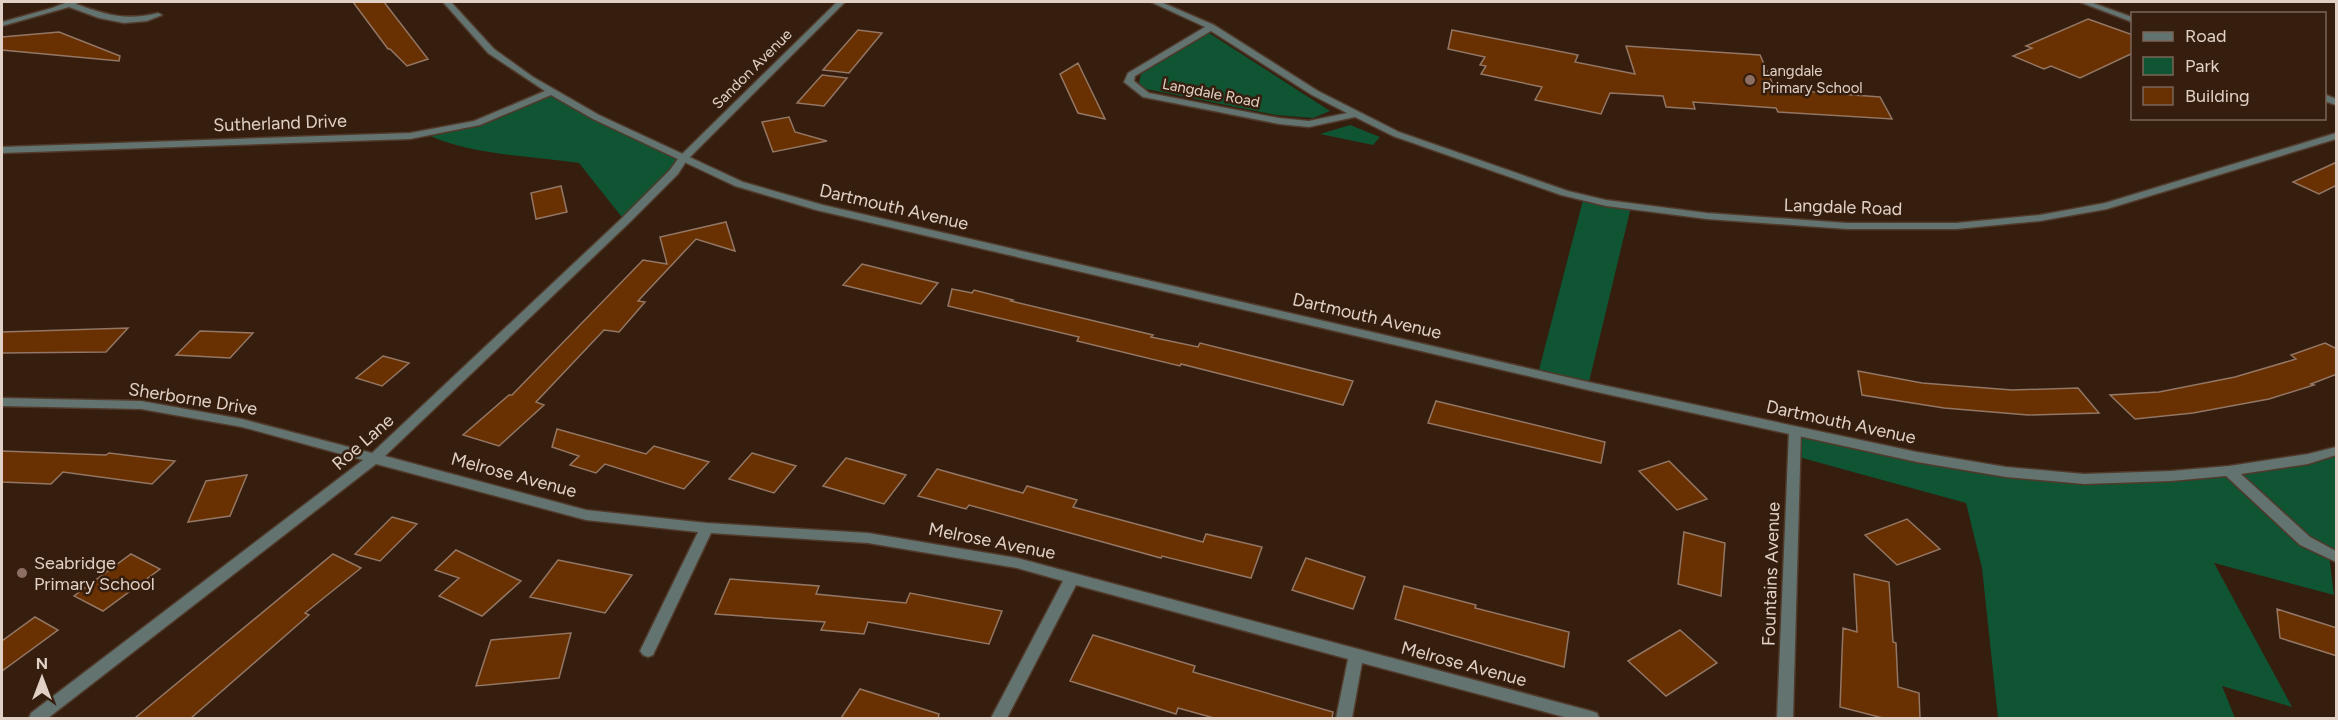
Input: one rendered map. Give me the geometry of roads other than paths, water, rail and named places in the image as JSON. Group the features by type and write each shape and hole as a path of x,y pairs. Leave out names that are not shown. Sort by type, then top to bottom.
{"street":[{"name":"Dartmouth Avenue","path":"447,2 491,51 530,79 596,117 739,184 820,208 1917,457 2053,477 2105,478 2229,471 2308,459 2337,451"},
{"name":"Sandon Avenue","path":"683,158 841,2"},
{"name":"Langdale Road","path":"1155,2 1211,27 1315,93 1354,114 1451,154 1565,193 1606,203 1707,216 1846,226 1956,226 2040,218 2107,206 2337,136"},
{"path":"2084,2 2099,3 2131,19"},
{"path":"2,24 72,3 115,20 145,20 158,15"},
{"name":"Langdale Road","path":"1211,27 1131,75 1129,82 1146,95 1279,121 1309,124 1354,114"},
{"name":"Sutherland Drive","path":"2,150 410,136 477,123 553,91"},
{"name":"Roe Lane","path":"37,718 376,457 625,221 674,172 683,158"},
{"name":"Sherborne Drive","path":"2,402 141,405 243,423 376,457"},
{"name":"Fountains Avenue","path":"1785,718 1795,431"},
{"name":"Melrose Avenue","path":"376,457 586,516 707,528 867,538 1017,563 1592,718"},
{"path":"2229,471 2305,541 2337,558"},
{"path":"648,651 707,528"},
{"path":"999,718 1072,578"},
{"path":"1344,718 1356,656"}],"place":[{"name":"Langdale Primary School","path":"1750,80"},
{"name":"Seabridge Primary School","path":"22,573"}]}
